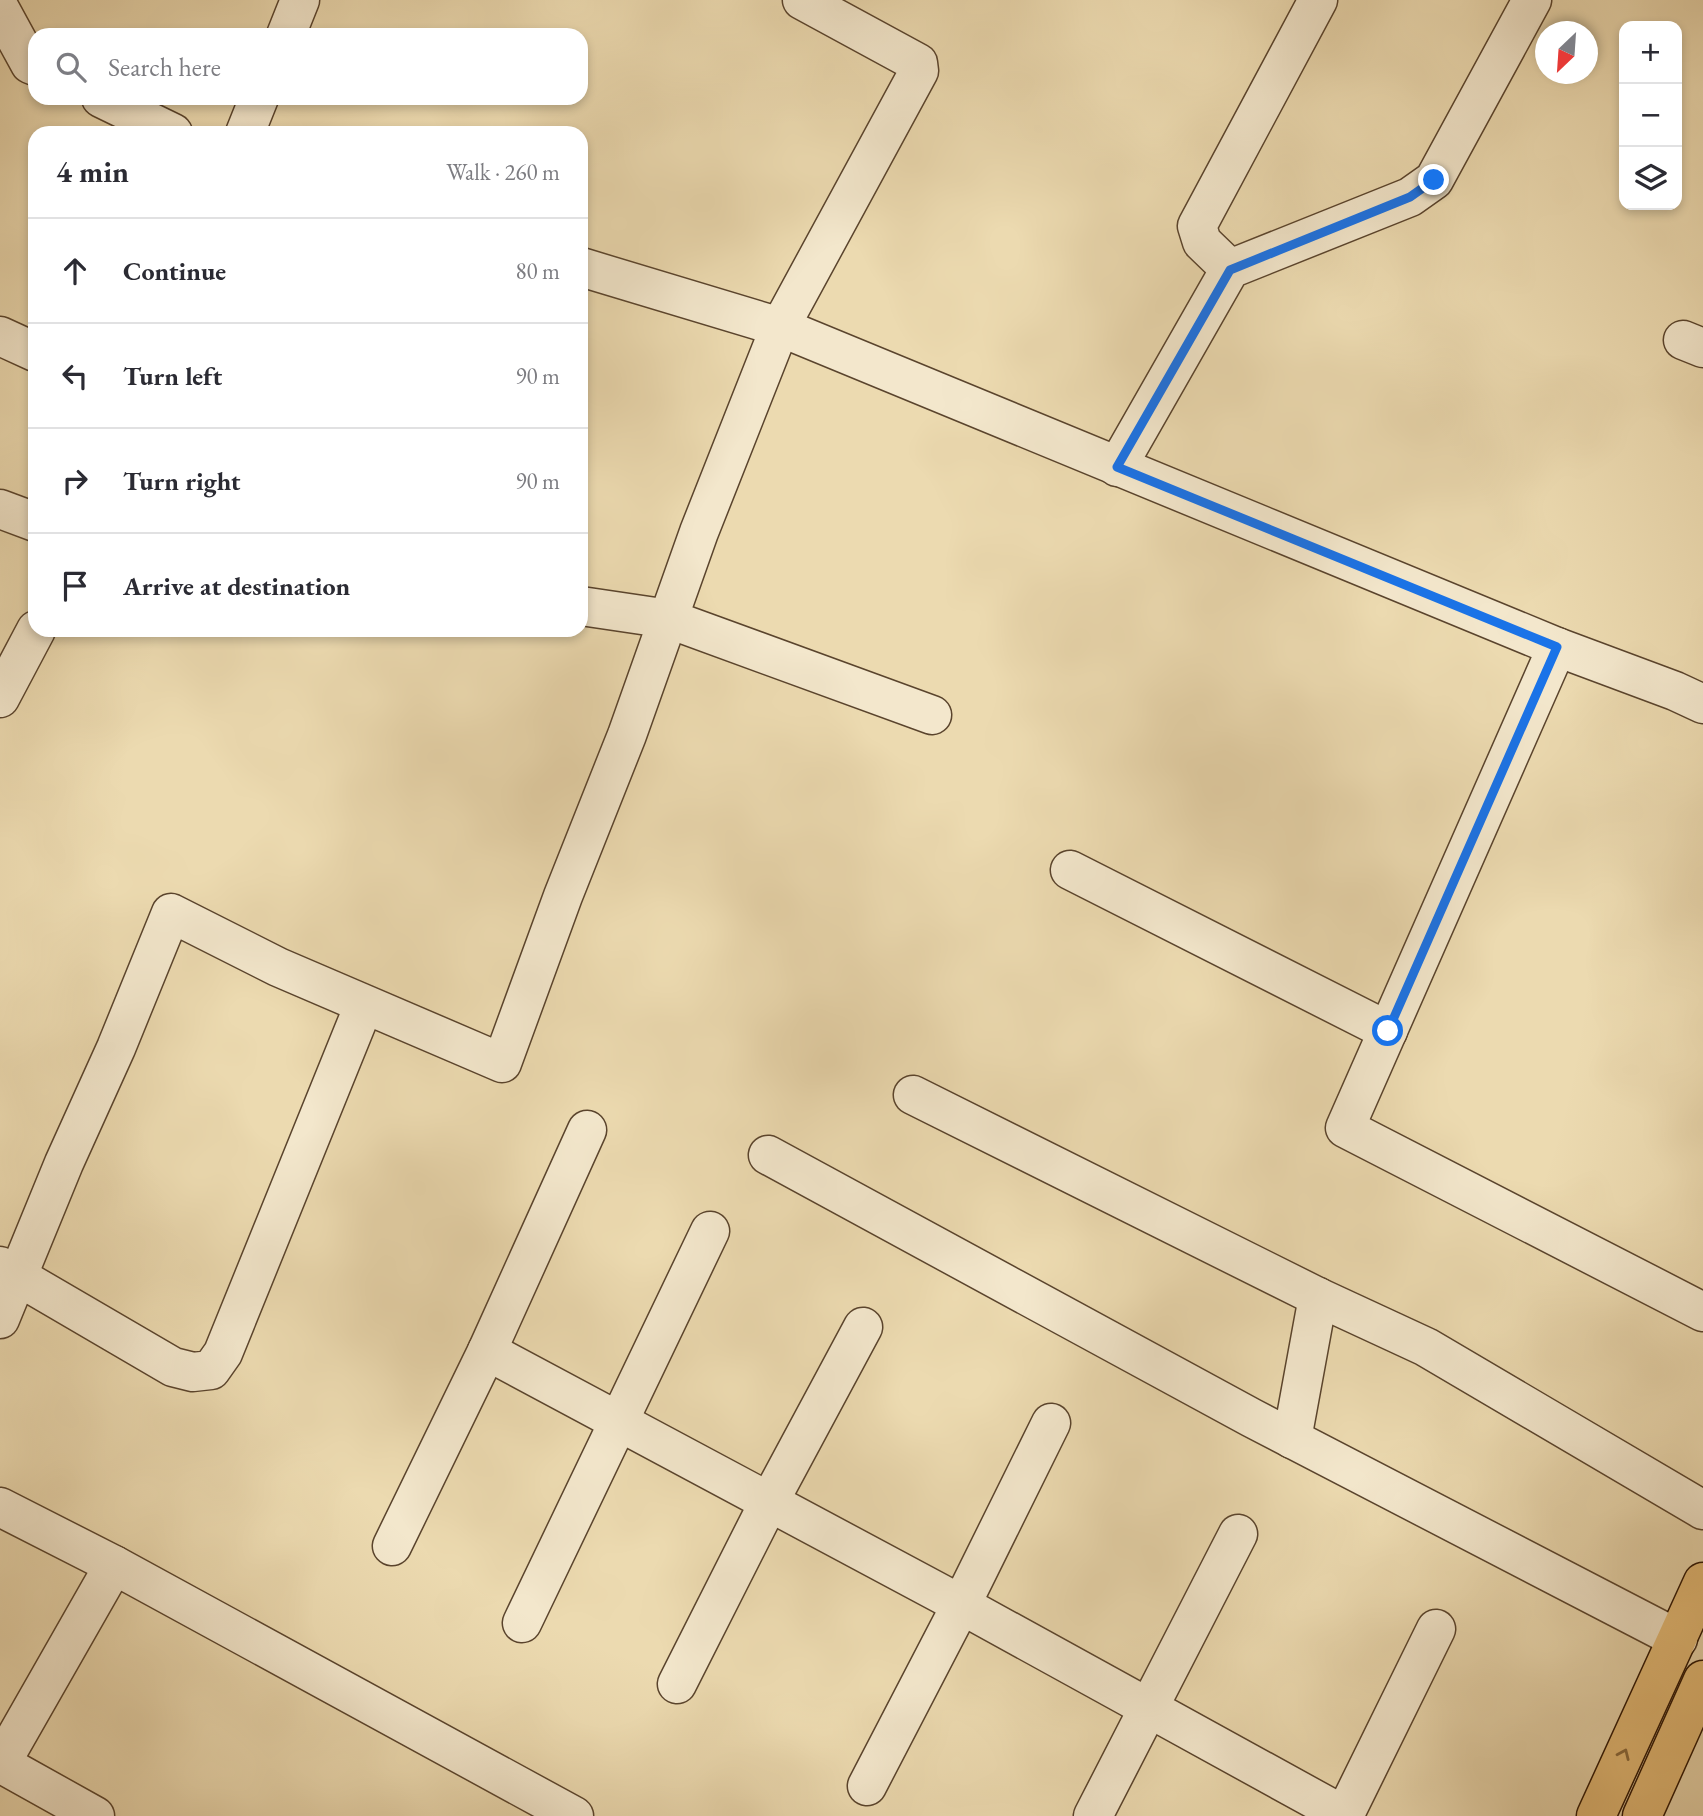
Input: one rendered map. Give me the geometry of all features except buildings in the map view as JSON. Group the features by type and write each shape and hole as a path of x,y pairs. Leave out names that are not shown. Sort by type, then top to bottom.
{"main road":[{"path":"1596,1816 1703,1582"},
{"path":"1642,1816 1692,1739 1703,1680"},
{"path":"1643,1715 1692,1739"}],"street":[{"path":"289,28 300,0"},
{"path":"0,1319 10,1271 64,1163 116,1048 171,913 278,967 502,1063 669,619 699,532 779,327 919,71 918,63 803,0"},
{"path":"1230,270 1202,242 1197,226 1318,0"},
{"path":"1117,467 1230,270 1410,197 1434,180 1532,0"},
{"path":"0,9 28,60"},
{"path":"115,105 159,126"},
{"path":"248,126 256,105"},
{"path":"588,269 779,327 1557,647 1703,704"},
{"path":"0,336 28,349"},
{"path":"0,509 28,519"},
{"path":"588,607 669,619 932,715"},
{"path":"0,698 32,637"},
{"path":"1557,647 1345,1128 1703,1312"},
{"path":"1070,870 1388,1031"},
{"path":"10,1271 173,1367 193,1372 211,1370 223,1353 364,1005"},
{"path":"913,1095 1318,1297 1426,1347 1703,1510"},
{"path":"392,1546 487,1351 587,1130"},
{"path":"768,1155 1292,1439 1678,1639"},
{"path":"522,1623 710,1231"},
{"path":"1292,1439 1318,1297"},
{"path":"677,1684 769,1502 863,1327"},
{"path":"487,1351 961,1605 1344,1816 1436,1629"},
{"path":"867,1786 1051,1423"},
{"path":"0,1507 114,1565 574,1816"},
{"path":"1093,1816 1238,1534"},
{"path":"95,1816 1,1763 114,1565"}],"route":[{"path":"1388,1031 1557,647 1117,467 1230,270 1410,197 1434,180"}]}
